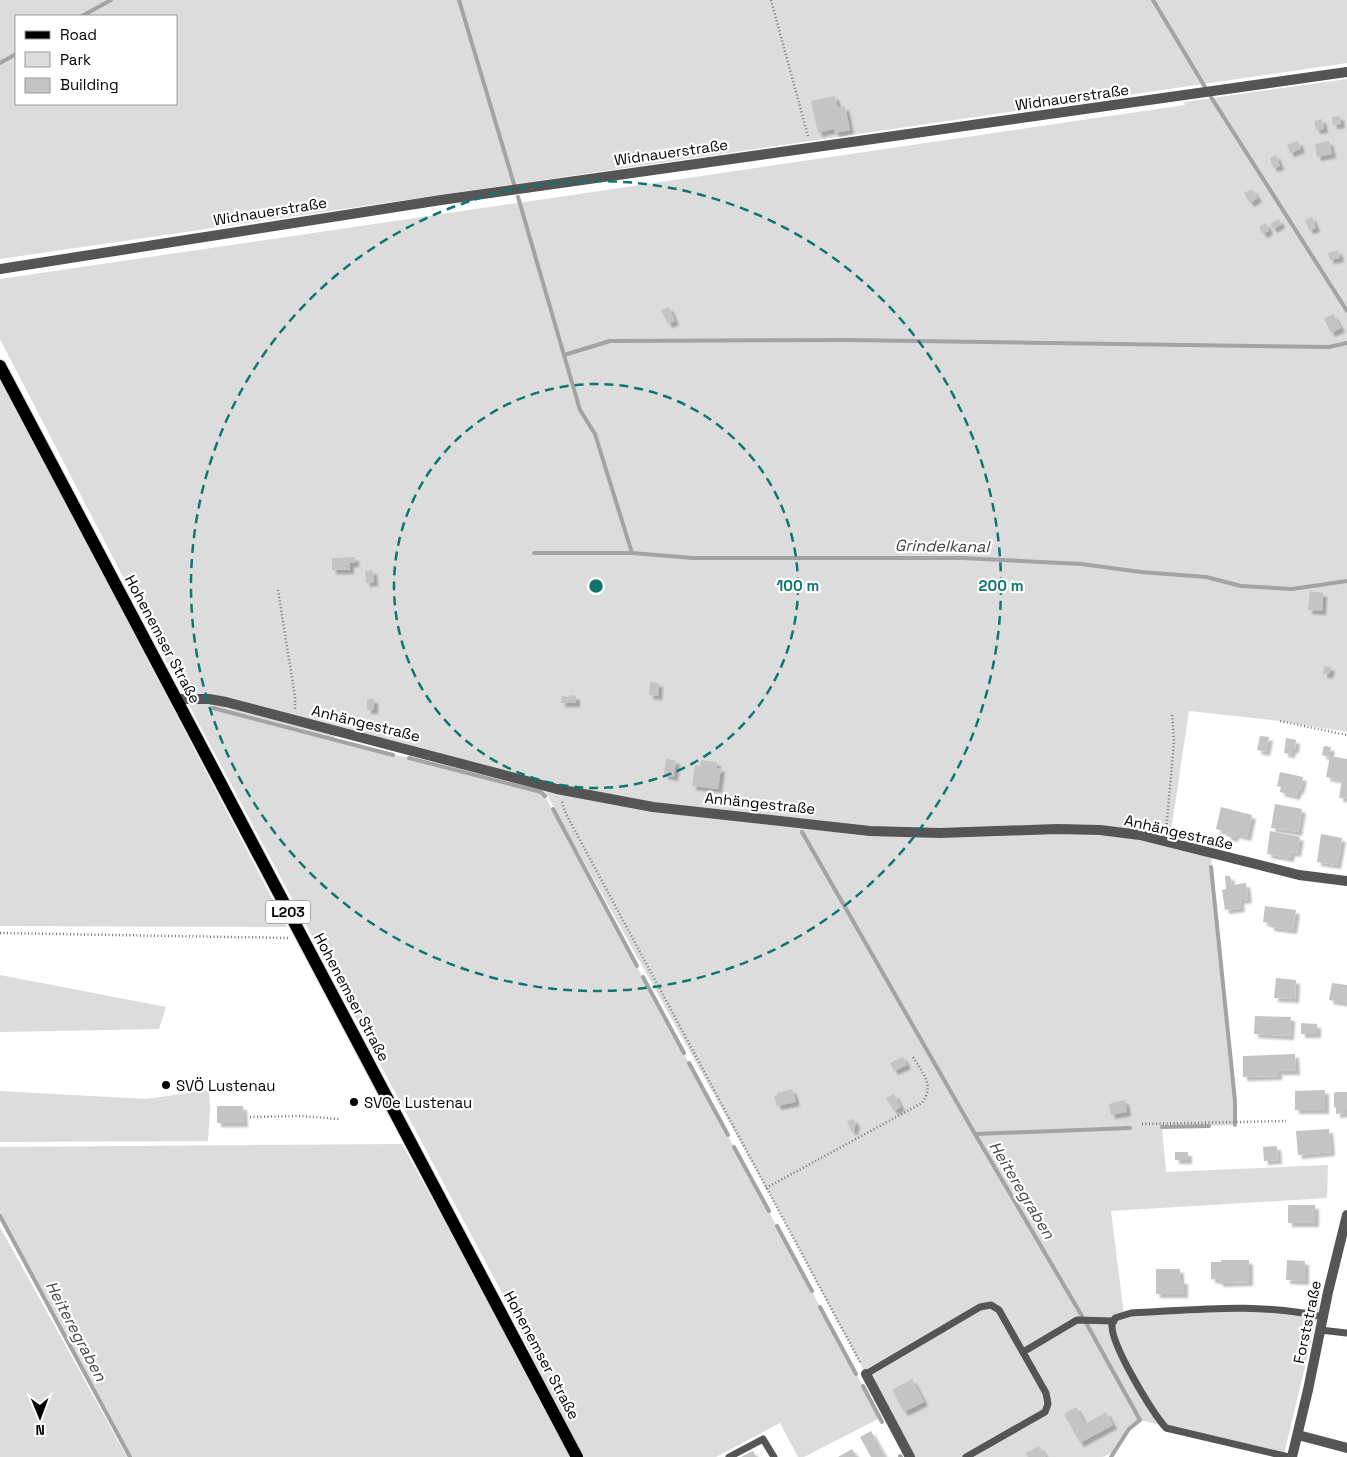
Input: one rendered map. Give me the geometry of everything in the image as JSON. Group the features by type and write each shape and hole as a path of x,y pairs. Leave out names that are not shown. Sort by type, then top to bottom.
{"main road":[{"name":"Hohenemser Straße","path":"0,366 577,1457"}],"street":[{"name":"Widnauerstraße","path":"0,269 441,200 811,147 1146,102 1347,72"},
{"name":"Anhängestraße","path":"177,699 209,699 226,702 557,789 653,807 870,831 1100,830 1140,835 1299,875 1347,881"},
{"name":"Forststraße","path":"1291,1457 1298,1435 1322,1317 1347,1216"},
{"path":"866,1374 910,1457"},
{"path":"1298,1435 1347,1448"}],"lane":[{"path":"866,1374 980,1307 991,1305 998,1310 1046,1393 1048,1404 1045,1412 966,1457"},
{"path":"1291,1457 1166,1428 1158,1420 1136,1384 1114,1338 1112,1325 1115,1318 1131,1313 1252,1307 1298,1312 1322,1317"},
{"path":"1023,1352 1076,1320 1114,1321"},
{"path":"1320,1330 1347,1333"},
{"path":"729,1457 763,1438 774,1457"}],"path":[{"path":"771,0 811,147"},
{"path":"278,590 294,697 295,720"},
{"path":"1165,841 1174,742 1172,712"},
{"path":"1280,722 1347,735"},
{"path":"557,789 566,814 866,1374"},
{"path":"0,933 302,938"},
{"path":"766,1188 922,1104 928,1096 929,1089 927,1080 913,1058"},
{"path":"250,1117 301,1116 339,1119"},
{"path":"1142,1124 1286,1121"}],"green space":[{"path":"0,0 1347,0 1347,63 0,259"},
{"path":"1347,79 1347,732 1280,721 1189,711 1169,845 1212,858 1211,867 1235,1101 1235,1125 1162,1128 1166,1172 1328,1165 1327,1198 1111,1211 1124,1315 1319,1308 1284,1454 1140,1420 1129,1429 1113,1452 1103,1457 910,1457 776,1206 539,781 339,729 334,739 541,792 545,796 880,1418 804,1457 798,1457 780,1423 716,1457 580,1457 500,1289 199,724 0,339 0,279 1185,105 1184,102"},
{"path":"0,377 287,927 0,926"},
{"path":"0,975 166,1007 159,1029 0,1032"},
{"path":"209,1090 208,1141 0,1142 0,1091 146,1099"},
{"path":"402,1144 574,1457 129,1457 0,1216 0,1147"},
{"path":"0,1227 127,1457 0,1457"}],"building":[{"path":"835,96 838,108 845,106 850,130 835,133 834,129 818,133 811,101"},
{"path":"1340,116 1341,124 1333,125 1332,117"},
{"path":"1322,119 1324,129 1316,130 1314,121"},
{"path":"1298,141 1301,149 1290,153 1287,145"},
{"path":"1329,141 1332,154 1317,157 1315,144"},
{"path":"1276,155 1280,166 1273,168 1270,158"},
{"path":"1252,189 1258,198 1250,203 1244,193"},
{"path":"1312,217 1316,228 1309,230 1305,220"},
{"path":"1279,219 1281,224 1273,229 1270,224"},
{"path":"1266,223 1269,231 1263,234 1259,227"},
{"path":"1338,250 1340,258 1330,260 1328,253"},
{"path":"669,307 675,321 668,324 661,310"},
{"path":"1333,314 1341,328 1331,333 1324,319"},
{"path":"355,557 355,563 350,563 350,570 332,570 332,558"},
{"path":"373,570 374,582 366,583 365,571"},
{"path":"1310,591 1323,593 1322,611 1308,610"},
{"path":"1324,666 1331,667 1329,674 1323,674"},
{"path":"650,682 659,683 658,696 649,695"},
{"path":"569,695 576,696 576,703 561,703 562,696 569,697"},
{"path":"367,699 374,699 374,710 367,710"},
{"path":"1260,736 1269,737 1266,752 1257,750"},
{"path":"1286,738 1296,740 1295,749 1292,749 1291,754 1284,753"},
{"path":"1324,746 1331,747 1329,757 1322,755"},
{"path":"1330,756 1347,759 1347,799 1339,798 1342,780 1326,777"},
{"path":"666,759 676,760 674,777 664,775"},
{"path":"701,760 717,762 716,768 721,768 718,789 692,786 695,765 700,766"},
{"path":"1280,772 1303,777 1300,790 1298,790 1296,796 1280,792 1281,787 1277,786"},
{"path":"1275,804 1302,809 1298,832 1271,828"},
{"path":"1221,807 1252,815 1247,837 1235,834 1234,838 1226,836 1227,832 1216,829"},
{"path":"1270,831 1300,837 1297,853 1291,852 1290,858 1267,854"},
{"path":"1321,834 1342,838 1337,865 1317,862"},
{"path":"1225,876 1230,876 1232,885 1246,883 1248,899 1240,900 1241,908 1225,910 1222,890 1226,889"},
{"path":"1265,906 1296,910 1293,930 1270,927 1270,923 1263,922"},
{"path":"1276,978 1296,980 1295,999 1274,998"},
{"path":"1332,983 1347,985 1347,1003 1329,1000"},
{"path":"1255,1016 1291,1017 1290,1036 1254,1034"},
{"path":"1301,1023 1317,1024 1317,1034 1301,1034"},
{"path":"1295,1054 1296,1071 1278,1071 1278,1076 1243,1077 1243,1056"},
{"path":"903,1057 907,1065 894,1071 890,1063"},
{"path":"792,1089 796,1102 777,1106 774,1096 778,1095 777,1093"},
{"path":"1325,1090 1325,1110 1295,1110 1295,1091"},
{"path":"1347,1092 1347,1109 1345,1109 1345,1113 1336,1114 1334,1093"},
{"path":"894,1094 901,1107 894,1111 886,1098"},
{"path":"1125,1100 1127,1112 1111,1115 1109,1104"},
{"path":"217,1106 243,1106 244,1123 217,1123"},
{"path":"854,1119 855,1130 851,1131 847,1121"},
{"path":"1329,1129 1331,1152 1298,1155 1296,1131"},
{"path":"1277,1146 1278,1160 1264,1161 1263,1147"},
{"path":"1175,1152 1188,1152 1188,1160 1175,1160"},
{"path":"1288,1205 1315,1205 1315,1223 1288,1223"},
{"path":"1221,1260 1249,1260 1249,1282 1219,1283 1219,1280 1211,1279 1211,1262 1221,1262"},
{"path":"1287,1260 1305,1261 1305,1281 1286,1280"},
{"path":"1156,1269 1180,1269 1180,1280 1184,1280 1184,1294 1156,1294"},
{"path":"912,1379 924,1402 904,1412 892,1390"},
{"path":"1076,1407 1085,1424 1106,1412 1113,1425 1080,1443 1064,1414"},
{"path":"871,1431 885,1457 871,1457 860,1437"},
{"path":"1039,1446 1046,1457 1028,1457 1026,1453"},
{"path":"852,1449 857,1457 838,1457"},
{"path":"753,1451 756,1457 741,1457"}],"waterway":[{"path":"84,15 111,0"},
{"path":"459,0 514,184"},
{"path":"1153,0 1205,87"},
{"path":"0,63 15,55"},
{"path":"1211,97 1347,311"},
{"path":"518,197 580,410 595,434 632,553"},
{"path":"564,355 610,341 848,340 1329,347 1347,343"},
{"name":"Grindelkanal","path":"534,553 632,553 693,558 962,558 1081,564 1141,572 1206,577 1241,586 1292,589 1347,581"},
{"path":"213,708 393,755"},
{"path":"409,758 541,792 545,796"},
{"path":"553,809 637,966"},
{"path":"802,832 975,1134"},
{"path":"1211,867 1235,1101 1235,1125"},
{"path":"643,977 684,1053"},
{"path":"689,1063 728,1135"},
{"path":"1162,1127 1209,1126"},
{"name":"Heiteregraben","path":"1082,1316 975,1134 1130,1128"},
{"path":"734,1147 769,1211"},
{"name":"Heiteregraben","path":"0,1216 130,1457"},
{"path":"777,1226 812,1291"},
{"path":"820,1307 856,1374"},
{"name":"Heiteregraben","path":"1085,1321 1140,1420 1129,1429 1111,1457"},
{"path":"863,1386 882,1422"}],"place":[{"name":"SVÖ Lustenau","path":"166,1085"},
{"name":"SVOe Lustenau","path":"354,1102"}]}
